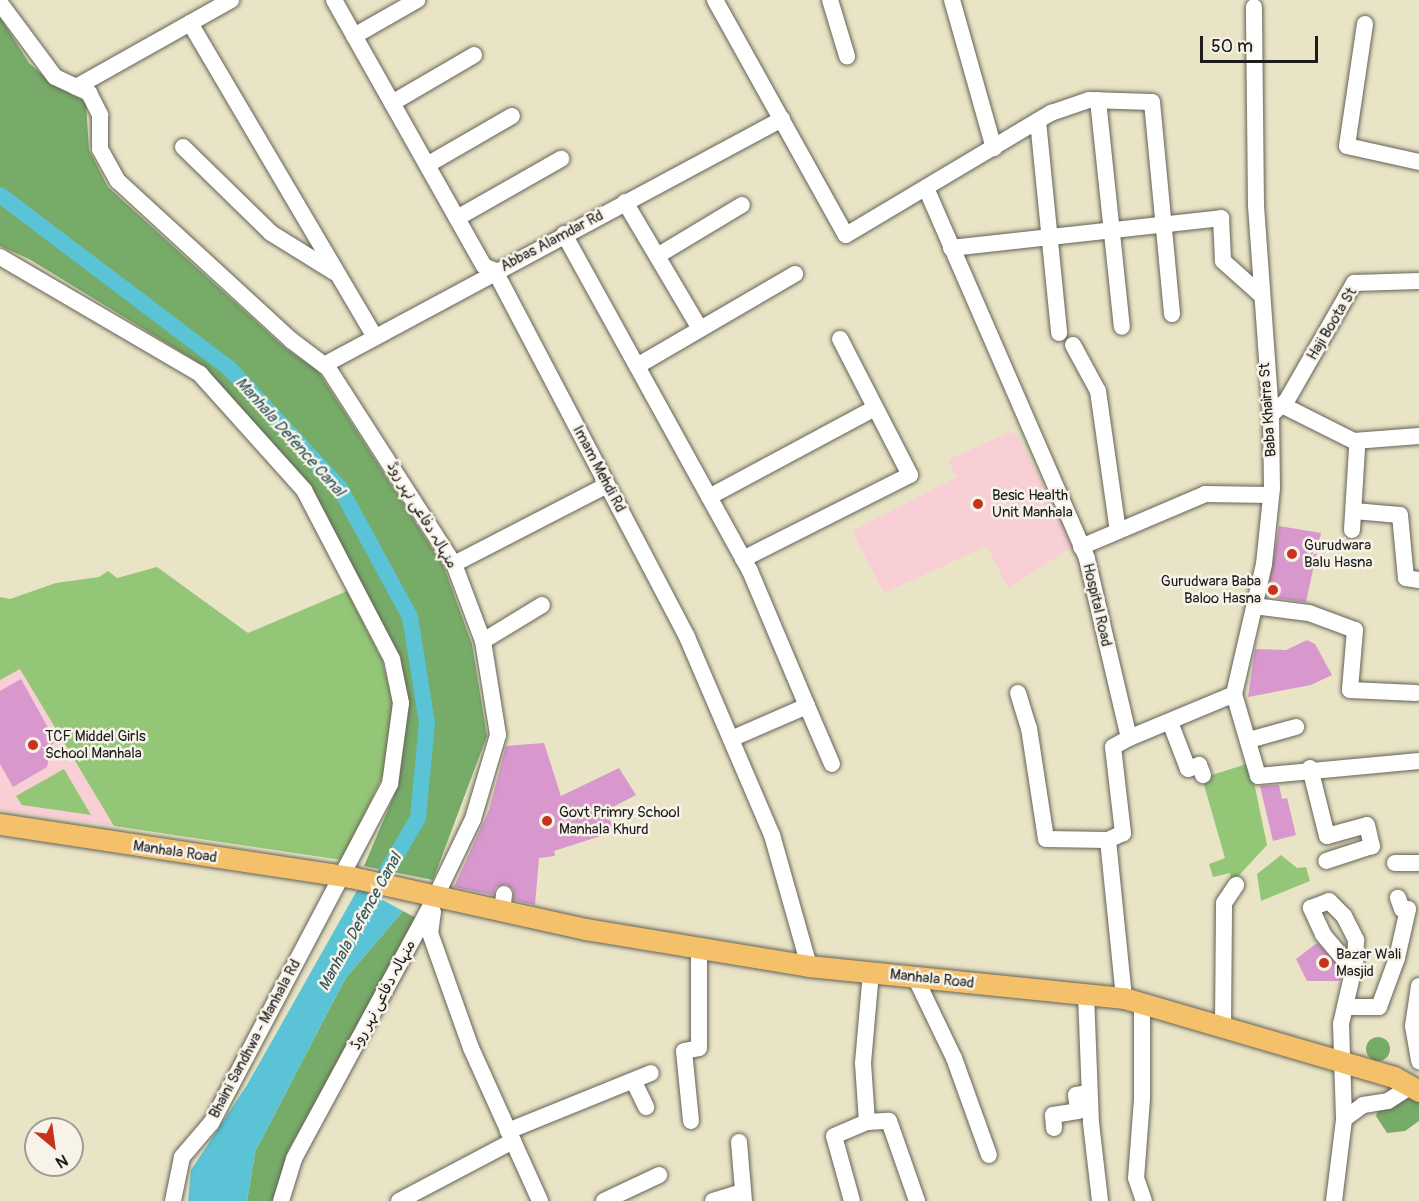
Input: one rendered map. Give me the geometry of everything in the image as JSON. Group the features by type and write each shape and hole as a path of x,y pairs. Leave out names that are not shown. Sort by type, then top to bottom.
{"main road":[{"name":"Manhala Road","path":"0,824 347,877 428,894 503,902 699,948 809,966 1133,1000 1394,1077 1415,1089"}],"street":[{"path":"76,87 231,0"},
{"name":"Imam Mehdi Rd","path":"334,0 484,266 495,271 687,637 787,879 809,966"},
{"path":"354,36 417,0"},
{"path":"715,0 846,235 1051,113 1098,100 1152,102 1172,314"},
{"path":"830,0 847,56"},
{"path":"952,0 994,148"},
{"name":"منہالہ دفاعی نہر روڈ","path":"0,3 38,60 54,77 89,93 100,115 100,149 118,181 291,340 324,365 388,456 453,564 483,641 498,735 473,819 428,894 294,1159 281,1201"},
{"name":"Baba Khairra St","path":"1234,694 1264,564 1277,410 1261,295 1256,206 1254,7"},
{"path":"190,23 375,337"},
{"path":"1365,24 1347,146 1419,162"},
{"path":"392,104 474,55"},
{"path":"1098,100 1122,327"},
{"path":"427,165 512,116"},
{"name":"Abbas Alamdar Rd","path":"324,365 495,271 782,119"},
{"path":"1038,121 1059,333"},
{"path":"183,147 271,233 338,274"},
{"path":"457,218 561,159"},
{"name":"Hospital Road","path":"926,188 1081,547 1129,738"},
{"path":"625,202 700,329"},
{"path":"657,256 742,205"},
{"path":"951,248 1163,221 1221,218 1223,261 1261,295"},
{"path":"564,234 743,559 832,764"},
{"name":"Bhaini Sandhwa - Manhala Rd","path":"0,257 200,374 304,490 392,659 401,703 390,784 347,877 211,1123 182,1157 172,1201"},
{"path":"637,366 795,274"},
{"name":"Haji Boota St","path":"1277,410 1354,283 1419,281"},
{"path":"743,559 910,475 840,339"},
{"path":"1073,345 1098,391 1118,531"},
{"path":"709,497 874,408"},
{"path":"1277,410 1354,441 1419,436"},
{"path":"1352,530 1357,448"},
{"path":"453,564 607,485"},
{"path":"1081,547 1205,494 1271,495"},
{"path":"1354,512 1400,515 1406,578 1419,580"},
{"path":"483,641 542,605"},
{"path":"1254,606 1309,613 1355,630 1350,690 1416,693"},
{"path":"1018,693 1029,728 1046,839 1108,840 1123,832 1113,747 1129,738 1234,694 1258,776 1310,768 1419,760"},
{"path":"731,739 807,706"},
{"path":"1170,722 1188,769 1199,765 1203,775"},
{"path":"1249,740 1296,727"},
{"path":"1310,768 1327,836 1367,825 1372,846 1326,861"},
{"path":"1108,840 1133,1000 1142,1098 1136,1178 1144,1201"},
{"path":"1395,863 1419,863"},
{"path":"1222,1025 1224,903 1236,885"},
{"path":"428,894 430,933 471,1048 540,1201"},
{"path":"1345,1007 1379,1007 1397,958 1408,909 1402,909 1398,898"},
{"path":"691,1122 684,1051 699,1048 699,948"},
{"path":"1334,1201 1344,1119 1342,1061 1345,1007 1355,963"},
{"path":"867,1122 863,1063 871,972"},
{"path":"915,977 954,1058 990,1155"},
{"path":"1419,986 1413,1026 1419,1061"},
{"path":"1086,994 1089,1094 1100,1201"},
{"path":"399,1201 511,1136 651,1073"},
{"path":"634,1082 646,1107"},
{"path":"1344,1119 1363,1105 1388,1101 1415,1089"},
{"path":"1054,1128 1053,1115 1078,1111 1076,1095 1089,1094"},
{"path":"852,1201 834,1136 867,1122 889,1121 917,1201"},
{"path":"712,1201 743,1196 739,1142"},
{"path":"604,1201 659,1175"}],"shaded area":[{"name":"Besic Health Unit Manhala","path":"1010,432 1018,436 1074,546 1008,588 987,546 884,593 852,531 957,477 948,460"},
{"name":"TCF Middel Girls School Manhala","path":"20,668 114,826 0,810 0,680"}],"green space":[{"path":"0,17 29,63 54,85 86,102 89,150 108,187 285,348 318,371 444,567 472,644 487,736 433,880 364,866 398,786 409,707 400,656 306,482 204,366 29,259 0,246"},
{"path":"157,567 248,633 347,591 382,660 393,703 389,763 342,860 114,826 20,669 0,680 0,597 10,599 56,583 99,577 108,571 117,578"},
{"path":"1250,763 1267,845 1231,884 1230,873 1213,877 1209,864 1225,858 1202,778"},
{"path":"64,769 91,815 22,805 16,796"},
{"path":"1281,855 1297,868 1306,867 1310,881 1261,901 1257,874"},
{"path":"403,911 418,919 288,1151 273,1201 247,1201 255,1152 345,979"},
{"path":"1378,1037 1387,1040 1390,1049 1387,1058 1378,1061 1369,1058 1366,1049 1369,1040"},
{"path":"1393,1087 1419,1099 1419,1121 1405,1131 1387,1133 1376,1116 1385,1093"}],"water":[{"path":"359,887 403,911 345,979 255,1152 247,1201 188,1201 191,1170 247,1085"}],"building":[{"name":"Gurudwara Balu Hasna","path":"1279,526 1321,533 1306,602 1267,597"},
{"path":"1307,640 1315,644 1332,675 1311,685 1248,697 1255,649 1286,650"},
{"path":"21,679 56,742 52,744 47,767 13,787 0,764 0,691"},
{"name":"Govt Primry School Manhala Khurd","path":"544,743 561,796 619,768 636,795 605,811 616,831 554,851 555,856 539,858 535,905 514,900 513,889 506,884 496,887 493,895 454,887 489,810 506,746"},
{"path":"1279,785 1282,799 1287,798 1296,835 1273,841 1260,786"},
{"path":"1317,943 1343,969 1340,981 1307,981 1296,959"}],"waterway":[{"name":"Manhala Defence Canal","path":"0,195 230,369 340,488 410,617 427,723 418,818 362,914"}],"place":[{"name":"Besic Health Unit Manhala","path":"978,504"},
{"name":"Gurudwara Balu Hasna","path":"1292,554"},
{"name":"Gurudwara Baba Baloo Hasna","path":"1273,590"},
{"name":"TCF Middel Girls School Manhala","path":"33,745"},
{"name":"Govt Primry School Manhala Khurd","path":"547,821"},
{"name":"Bazar Wali Masjid","path":"1324,963"}]}
